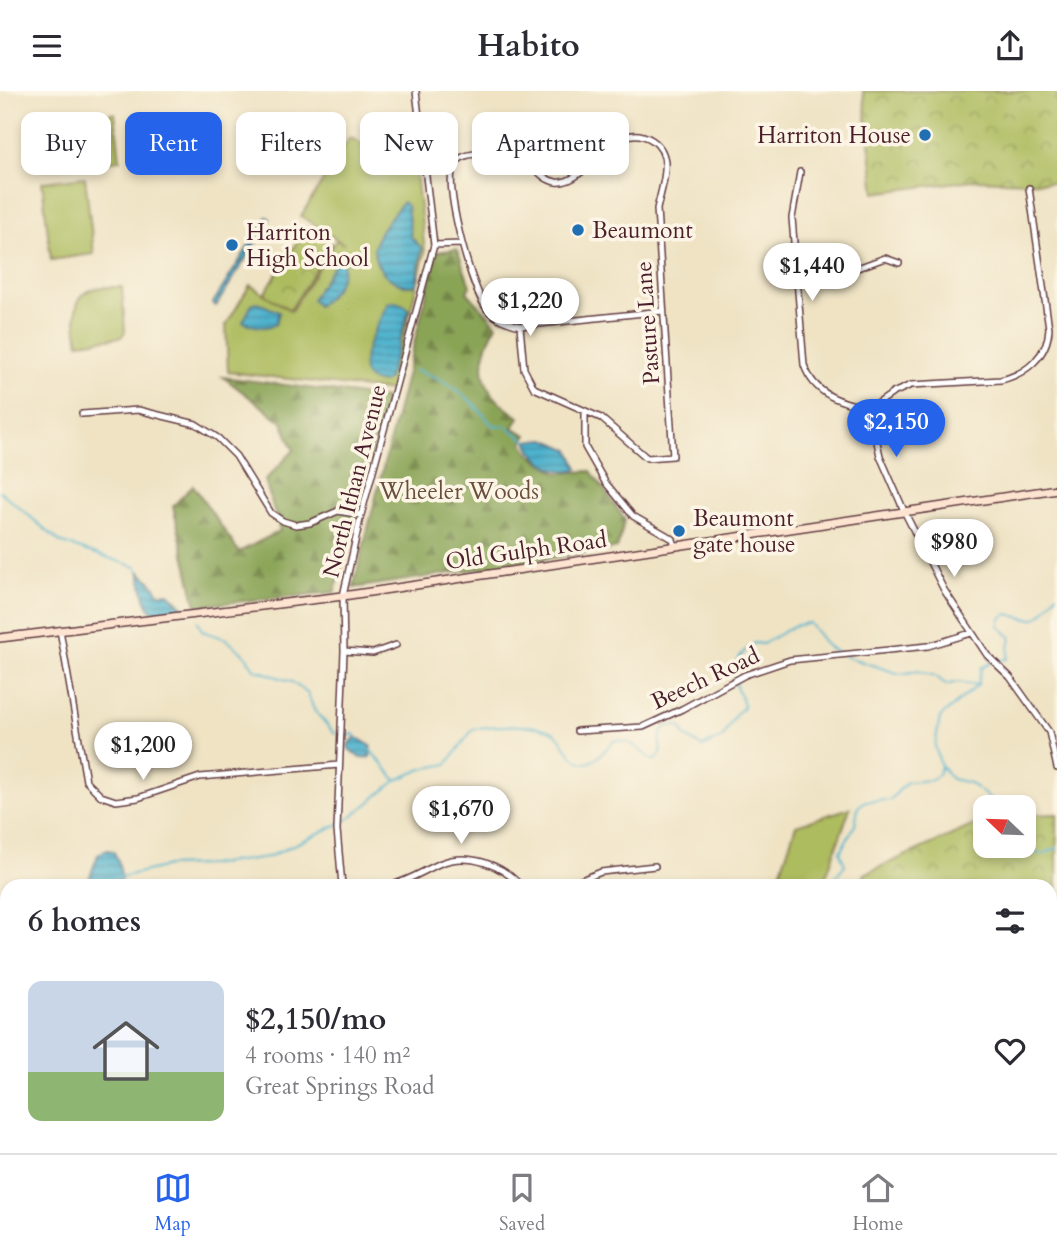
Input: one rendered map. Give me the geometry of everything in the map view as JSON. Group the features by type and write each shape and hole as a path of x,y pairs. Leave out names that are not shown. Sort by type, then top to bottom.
{"street":[{"name":"North Ithan Avenue","path":"341,879 337,830 344,651 343,596 361,515 433,245 416,91"},
{"name":"Pasture Lane","path":"461,244 452,183 453,168 459,160 468,155 509,151 518,153 545,178 554,182 566,182 582,172 596,156 615,142 635,135 649,138 660,146 665,156 665,171 657,209 673,456 647,458 601,418 585,411"},
{"path":"800,172 792,218 804,365 813,384 824,394 841,402 870,409 892,393 911,386 1001,380 1015,377 1036,361 1049,339 1049,328 1029,188"},
{"path":"433,245 461,244 488,310 501,320 520,326 663,311"},
{"path":"798,283 838,275 885,258 899,263"},
{"path":"520,326 524,369 529,381 534,388 585,411 585,447 605,482 633,516 673,539 675,547"},
{"path":"870,409 880,456 944,590 987,655 1010,677 1049,732 1057,768"},
{"path":"82,414 138,410 196,424 218,438 236,456 271,513 283,521 296,525 310,523 338,511 361,515"},
{"name":"Old Gulph Road","path":"0,638 343,596 1057,489"},
{"path":"60,630 86,781 102,796 116,801 138,798 200,777 339,765"},
{"name":"Beech Road","path":"577,731 643,726 682,709 745,675 790,660 928,646 971,633"},
{"path":"344,651 373,653 396,645"},
{"path":"404,879 445,861 462,859 486,862 514,879"},
{"path":"584,879 601,872 655,866"}],"green space":[{"path":"863,91 1057,91 1057,183 973,180 875,193"},
{"path":"115,113 120,160 111,161 111,114"},
{"path":"350,137 360,143 360,175 416,175 425,252 391,391 228,372 226,325 250,285 291,311 336,240 344,244 301,216 326,175 346,175 346,143"},
{"path":"85,177 94,254 51,260 42,182"},
{"path":"306,228 332,244 290,310 264,294"},
{"name":"Wheeler Woods","path":"457,249 470,286 467,292 497,325 489,339 483,365 489,388 506,408 519,417 513,428 527,435 523,443 531,455 558,473 591,471 625,520 617,548 353,588 437,252"},
{"path":"122,287 125,332 121,337 79,343 76,312 81,298 86,292 97,288"},
{"path":"223,377 387,398 335,592 196,606 173,506 193,485 239,552 280,531 265,480 294,450 282,422"},
{"path":"850,808 825,879 778,879 796,825"},
{"path":"1057,814 1057,879 864,879 864,874 973,825 973,858 1036,858 1036,815"}],"water":[{"path":"403,202 407,206 411,237 422,248 416,285 408,286 385,275 374,252 380,233"},
{"path":"267,217 270,219 216,306 213,303"},
{"path":"339,257 344,257 340,279 328,297 317,306 312,299"},
{"path":"256,302 279,312 276,324 260,327 243,322 252,304"},
{"path":"395,302 409,310 388,379 383,383 369,379 364,371 364,362 388,303"},
{"path":"545,439 570,450 578,469 562,470 541,461 527,441"},
{"path":"139,571 159,593 169,593 184,608 154,613 145,599"},
{"path":"356,737 371,746 370,757 360,758 349,749 348,745"},
{"path":"105,850 113,851 122,879 89,879 98,855"}],"waterway":[{"path":"415,370 449,384 467,397 492,425 506,426 527,441"},
{"path":"0,491 60,542 136,567 139,571"},
{"path":"997,661 1007,659 1011,637 999,626 1001,618 1008,614 1033,619 1042,614 1057,594"},
{"path":"198,621 202,631 226,639 245,655 254,669 292,682 308,694 314,710 335,734"},
{"path":"120,877 168,866 210,865 268,857 347,820 397,780 422,769 447,764 473,729 515,726 547,730 556,734 572,755 585,763 596,758 615,740 631,744 652,760 656,760 661,753 661,735 667,726 680,726 685,736 702,747 723,737 736,714 744,707 734,673 740,656 754,643 763,644 793,626 809,623 828,647 839,653"},
{"path":"844,656 900,674 918,671 935,676 947,685 957,682 978,685"},
{"path":"836,879 845,865 840,852 855,825 858,807 865,801 890,800 907,782 932,780 938,775 941,766 935,746 940,717 978,685 981,668 991,663"},
{"path":"346,736 355,736"},
{"path":"370,750 396,780"},
{"path":"941,766 952,779 970,783 985,795"},
{"path":"1036,853 1044,854 1057,848"}],"place":[{"name":"Harriton House","path":"925,135"},
{"name":"Beaumont","path":"578,230"},
{"name":"Harriton High School","path":"232,245"},
{"name":"Beaumont gate house","path":"679,531"}]}
